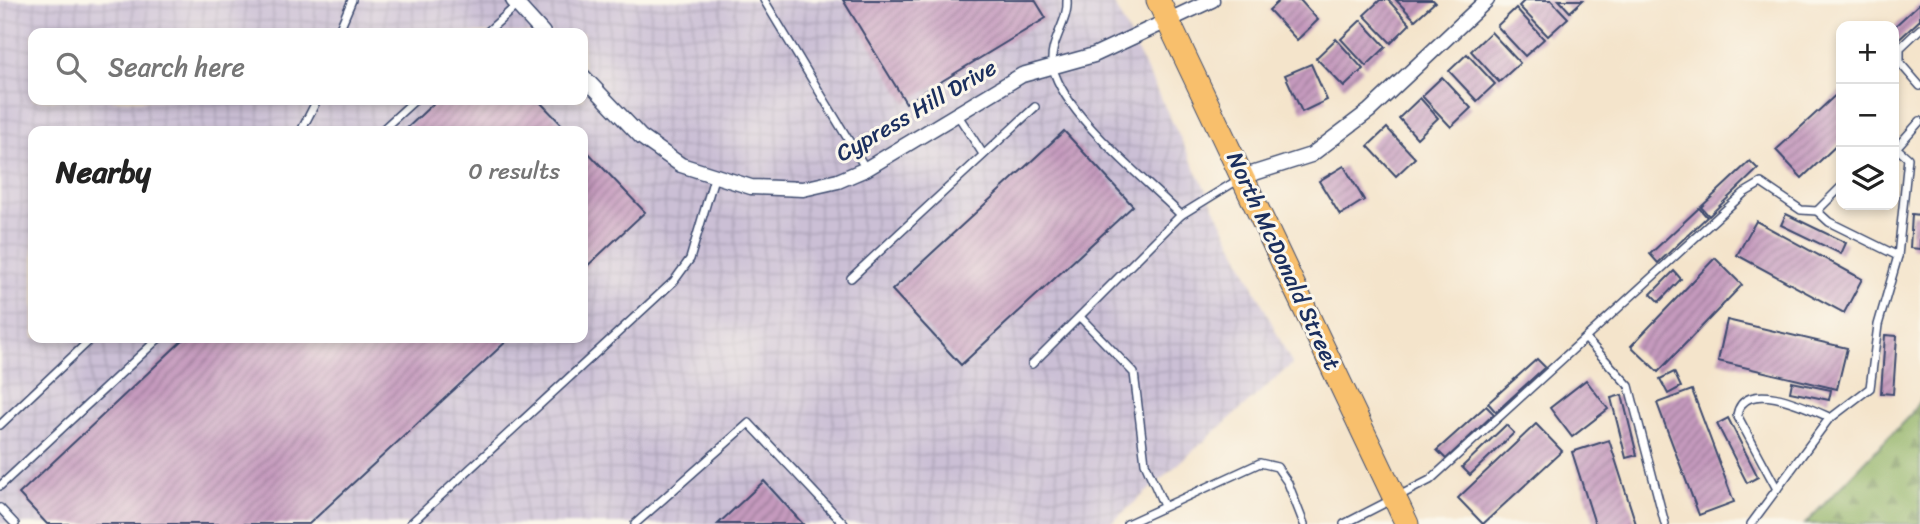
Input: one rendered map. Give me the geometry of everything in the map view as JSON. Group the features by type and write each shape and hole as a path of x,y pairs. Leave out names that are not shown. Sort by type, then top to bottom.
{"main road":[{"name":"North McDonald Street","path":"1163,10 1245,176 1407,524"}],"street":[{"name":"Cypress Hill Drive","path":"588,81 641,137 681,165 714,178 751,187 786,190 838,181 866,169 1022,75 1094,55 1163,10 1212,0"},
{"path":"1245,176 1311,155 1369,111 1487,0"},
{"path":"515,2 538,28"}],"lane":[{"path":"340,28 352,0"},
{"path":"764,0 866,169"},
{"path":"1067,0 1068,10 1056,40 1053,67 1076,111 1181,215"},
{"path":"491,28 515,2"},
{"path":"1920,29 1899,48 1900,63 1920,86"},
{"path":"304,126 314,105"},
{"path":"386,126 410,105"},
{"path":"850,278 1035,107"},
{"path":"956,113 984,155"},
{"path":"1899,143 1920,121"},
{"path":"1751,524 1831,418 1870,388 1878,326 1898,256 1908,158 1899,150"},
{"path":"1032,364 1081,318 1181,215 1245,176"},
{"path":"410,524 674,281 690,259 714,178"},
{"path":"1343,524 1430,480 1761,183 1801,209 1817,211 1829,222 1898,256"},
{"path":"1817,211 1836,192"},
{"path":"1081,318 1134,373 1145,463 1164,506"},
{"path":"1586,339 1629,386 1665,524"},
{"path":"0,425 87,343"},
{"path":"0,486 154,343"},
{"path":"1777,489 1737,415 1745,399 1761,395 1804,405 1831,418"},
{"path":"635,524 749,423 844,524"},
{"path":"1127,524 1261,463 1277,467 1288,483 1304,524"},
{"path":"0,508 15,524"}],"shaded area":[{"path":"0,0 1112,0 1292,364 1110,524 0,524"}],"green space":[{"path":"1920,400 1920,524 1805,524 1910,415"}],"building":[{"path":"843,0 1035,0 1046,18 906,103"},
{"path":"1280,0 1300,0 1318,20 1297,40 1269,10"},
{"path":"1380,0 1388,0 1410,24 1391,43 1364,15"},
{"path":"1396,0 1433,0 1435,2 1415,20"},
{"path":"1525,0 1551,0 1568,18 1548,36 1519,6"},
{"path":"1559,0 1583,0 1570,12"},
{"path":"1920,3 1920,20 1899,39 1899,22"},
{"path":"1516,8 1544,39 1525,56 1497,26"},
{"path":"1361,20 1386,47 1366,66 1341,39"},
{"path":"1491,32 1520,63 1499,82 1471,51"},
{"path":"1336,39 1363,69 1344,87 1316,58"},
{"path":"1467,54 1495,84 1477,101 1449,71"},
{"path":"1311,64 1327,100 1302,112 1285,75"},
{"path":"1442,77 1471,108 1451,127 1422,96"},
{"path":"1836,95 1836,146 1802,178 1776,150"},
{"path":"1420,98 1438,118 1417,138 1399,118"},
{"path":"432,105 543,105 563,126 409,126"},
{"path":"1387,128 1415,158 1396,176 1368,146"},
{"path":"1064,131 1133,206 961,365 892,290"},
{"path":"588,152 645,212 588,265"},
{"path":"1750,161 1758,169 1709,216 1701,207"},
{"path":"1344,166 1364,200 1340,215 1319,181"},
{"path":"1699,208 1707,217 1658,263 1650,254"},
{"path":"1786,214 1846,243 1841,254 1781,225"},
{"path":"1912,214 1920,215 1920,249 1910,248"},
{"path":"1756,221 1862,279 1844,313 1737,255"},
{"path":"1715,258 1742,285 1658,372 1631,346"},
{"path":"1674,271 1681,279 1659,302 1651,294"},
{"path":"1727,320 1847,348 1837,389 1718,361"},
{"path":"1885,335 1897,336 1893,394 1881,393"},
{"path":"180,343 505,343 309,524 47,524 19,494"},
{"path":"1537,359 1545,367 1496,412 1488,403"},
{"path":"1674,372 1681,387 1668,394 1660,379"},
{"path":"1586,380 1608,409 1572,437 1550,408"},
{"path":"1792,382 1831,390 1829,400 1790,392"},
{"path":"1692,390 1734,502 1699,515 1657,403"},
{"path":"1622,395 1637,455 1626,458 1611,398"},
{"path":"1486,406 1494,414 1446,459 1437,450"},
{"path":"1728,418 1758,477 1747,483 1717,424"},
{"path":"1536,424 1562,451 1483,524 1458,498"},
{"path":"1506,425 1514,433 1470,475 1462,467"},
{"path":"1609,440 1636,524 1595,524 1572,452"},
{"path":"764,481 803,524 718,524"}]}
